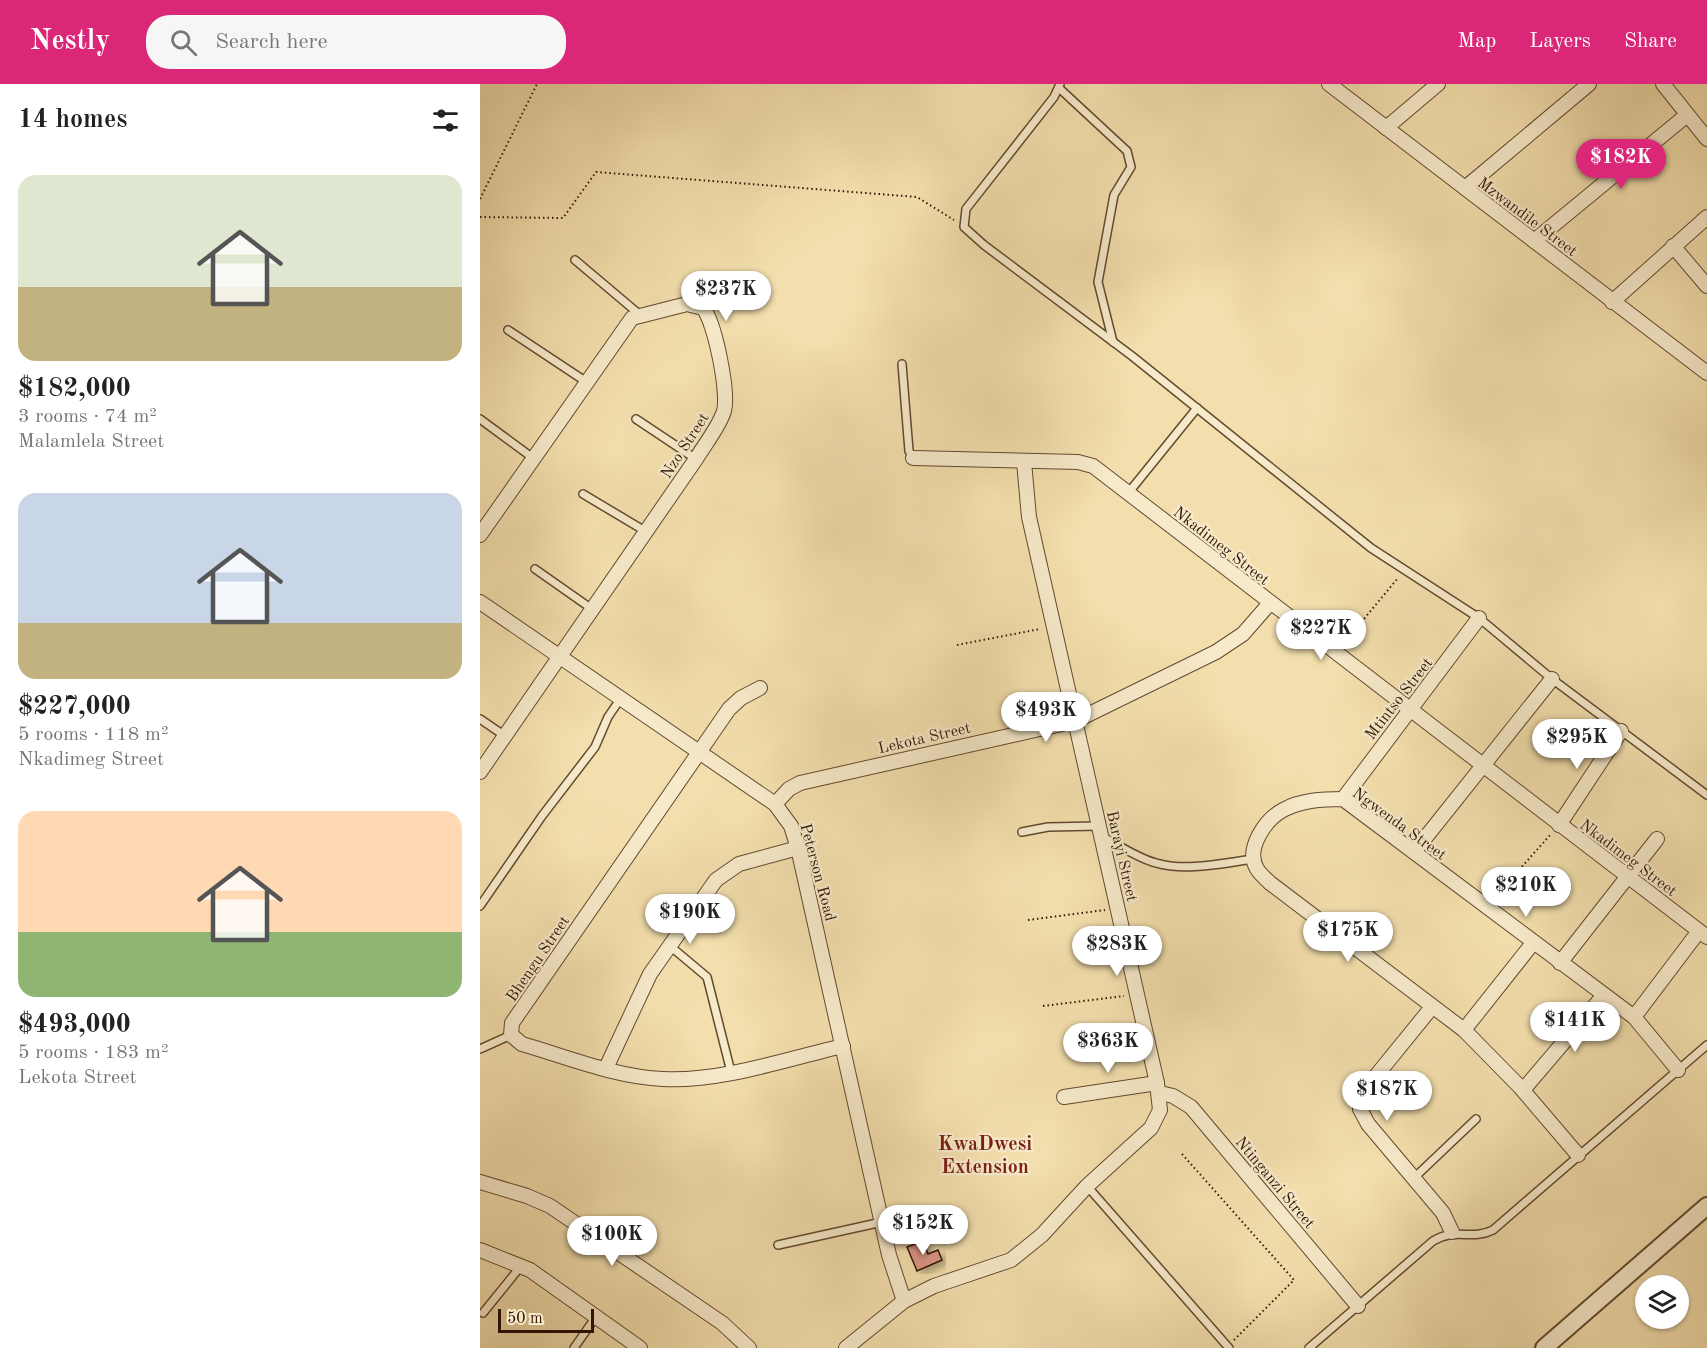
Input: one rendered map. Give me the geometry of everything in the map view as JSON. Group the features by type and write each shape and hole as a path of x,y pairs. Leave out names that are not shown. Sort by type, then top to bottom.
{"street":[{"name":"Mzwandile Street","path":"1329,84 1707,374"},
{"path":"1386,128 1438,84"},
{"path":"1465,188 1589,84"},
{"path":"1663,84 1707,139"},
{"path":"1534,241 1687,115"},
{"path":"1612,302 1707,217"},
{"path":"1673,246 1707,286"},
{"name":"Nzo Street","path":"480,772 696,459 722,417 726,401 710,318 703,308 693,303 639,314"},
{"path":"481,532 585,381 628,322 639,314"},
{"name":"Nkadimeg Street","path":"913,458 1085,463 1129,492 1270,603 1703,934"},
{"name":"Barayi Street","path":"846,1348 904,1301 934,1286 1011,1260 1042,1235 1087,1186 1151,1128 1160,1110 1158,1088 1029,517 1024,462"},
{"name":"Peterson Road","path":"480,602 775,804 791,826 798,848 882,1222 904,1301"},
{"name":"Lekota Street","path":"775,804 789,789 800,783 1075,721 1188,668 1224,648 1243,633 1270,603"},
{"name":"Mtintso Street","path":"1343,799 1479,618"},
{"path":"1414,852 1552,679"},
{"name":"Bhengu Street","path":"511,1035 512,1023 698,753 735,703 760,688"},
{"name":"Nkadimeg Street","path":"1559,825 1621,731"},
{"name":"Ngwenda Street","path":"1254,859 1259,836 1282,810 1318,800 1343,799 1634,1017 1678,1070"},
{"path":"1560,963 1657,839"},
{"path":"606,1068 642,989 716,880 739,864 798,848"},
{"path":"1254,859 1257,870 1270,883 1464,1030 1522,1090 1578,1155"},
{"path":"1634,1017 1703,934"},
{"path":"1464,1030 1533,943"},
{"path":"1522,1090 1604,995"},
{"path":"1432,1007 1372,1080 1360,1103 1362,1116 1443,1213 1452,1232"},
{"path":"511,1035 522,1044 606,1068 664,1079 697,1078 731,1072 843,1046"},
{"path":"1064,1097 1158,1088"},
{"name":"Ntinganzi Street","path":"1158,1088 1191,1107 1358,1306"},
{"path":"480,1182 527,1196 550,1206 722,1323 749,1348"},
{"path":"1544,1348 1707,1206"},
{"path":"480,1250 521,1264 640,1348"}],"lane":[{"path":"1113,342 1098,282 1114,195 1131,167 1127,151 1059,86 966,209 964,227 984,245 1197,408 1321,510 1371,548 1479,618 1552,679 1707,795"},
{"path":"574,260 639,314"},
{"path":"508,330 585,381"},
{"path":"902,364 909,451 913,458"},
{"path":"1129,492 1197,408"},
{"path":"480,419 534,458"},
{"path":"636,419 696,459"},
{"path":"583,494 645,531"},
{"path":"535,569 592,609"},
{"path":"480,906 542,816 595,747 608,717 621,699"},
{"path":"480,719 505,736"},
{"path":"1022,832 1047,827 1100,831 1145,859 1166,866 1194,866 1254,859"},
{"path":"670,946 699,968 711,985 731,1072"},
{"path":"480,1049 511,1035"},
{"path":"1309,1348 1433,1241 1452,1232 1476,1235 1493,1230 1707,1044"},
{"path":"1415,1177 1476,1119"},
{"path":"1087,1186 1228,1347"},
{"path":"778,1245 882,1222"},
{"path":"483,1313 521,1264"},
{"path":"574,1348 595,1318"}],"path":[{"path":"480,199 537,84"},
{"path":"480,217 563,218 596,172 917,197 964,227"},
{"path":"1337,652 1405,569"},
{"path":"957,645 1053,627"},
{"path":"1486,908 1559,825"},
{"path":"1028,920 1117,908"},
{"path":"1043,1006 1137,994"},
{"path":"1182,1154 1294,1280 1228,1347"}],"building":[{"path":"923,1241 928,1254 938,1250 942,1260 917,1271 907,1247"}],"district":[{"name":"KwaDwesi Extension","path":"985,1154"}]}
